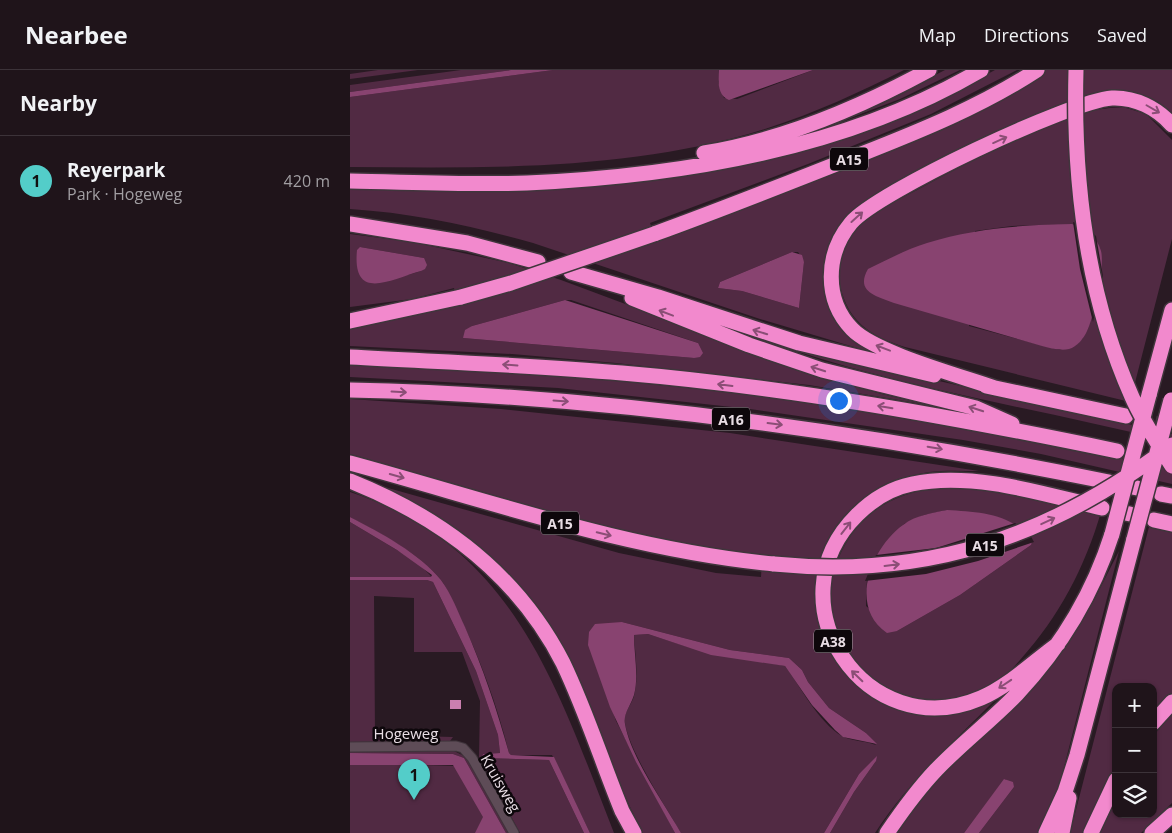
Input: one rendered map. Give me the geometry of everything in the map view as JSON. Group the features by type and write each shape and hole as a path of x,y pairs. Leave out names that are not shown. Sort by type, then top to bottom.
{"highway":[{"name":"A15","path":"601,178 644,164 713,152 779,135 846,111 930,70"},
{"name":"A15","path":"350,181 526,183 601,178 711,162 829,135 892,114 981,70"},
{"name":"A15","path":"350,321 461,297 511,283 654,234 744,201 916,132 973,106 1037,70"},
{"path":"1076,70 1082,200 1090,256 1105,324 1132,397 1148,429 1171,464"},
{"name":"A16","path":"995,388 879,347 853,330 837,307 831,285 834,253 846,229 856,217 872,205 950,163 1028,127 1086,105 1111,98 1133,100 1156,110 1172,124"},
{"path":"350,224 467,242 538,262"},
{"name":"A16","path":"1037,434 976,408 822,370 749,345 653,308 576,274 658,297 809,346 1126,416"},
{"path":"1146,490 1149,395 1172,310"},
{"name":"A16","path":"350,357 622,373 813,395 1037,434 1117,451"},
{"name":"A16","path":"350,390 481,395 578,403 783,425 978,456 1109,482"},
{"path":"1046,833 1065,792 1077,755 1172,398"},
{"name":"A15","path":"350,463 555,522 704,556 813,567 878,566 914,562 978,547 1009,537 1069,512 1116,484 1172,445"},
{"path":"350,480 410,507 471,549 502,578 539,621 562,663 590,728 622,811 634,833"},
{"name":"A38","path":"1058,644 1001,686 981,698 965,703 933,708 909,706 887,698 866,685 847,667 826,625 823,603 824,583 830,555 839,536 865,507 889,492 920,483 954,480 982,483 1102,508"},
{"name":"A38","path":"887,833 907,804 936,770 1016,695 1058,644 1088,593 1112,534 1146,490"},
{"path":"1154,520 1172,524"},
{"path":"1157,719 1172,702"},
{"path":"590,728 615,815 623,833"},
{"path":"1062,833 1077,755"},
{"path":"1091,833 1112,788"},
{"path":"1152,833 1172,815"}],"street":[{"name":"Hogeweg","path":"350,747 456,746 463,748"},
{"name":"Kruisweg","path":"463,748 472,758 514,833"}],"shaded area":[{"path":"378,70 418,70 350,79 350,74"},
{"path":"461,70 512,70 350,92 350,85"},
{"path":"511,70 553,70 350,97 350,92"},
{"path":"553,70 719,70 718,82 724,98 737,99 813,70 904,70 837,102 786,122 717,142 665,152 613,160 561,164 350,167 350,97"},
{"path":"719,70 813,70 729,100 720,91"},
{"path":"945,70 960,70 900,99 834,124 888,99"},
{"path":"995,70 1017,70 931,114 808,164 650,223 656,241 1044,70 1172,70 1172,115 1110,93 847,217 836,231 830,246 851,337 874,353 760,319 533,243 442,221 350,209 350,188 655,179 932,104","holes":["792,252 798,252 804,262 799,308 742,291 718,288 720,282"]},
{"path":"1123,107 1146,114 1172,140 1172,239 1130,402 905,347 874,334 851,313 842,293 839,268 843,251 851,236 869,217 893,202 998,148 1082,113","holes":["1072,224 1083,338 1076,345 1060,350 969,326 975,231 1012,226"]},
{"path":"1072,224 1082,228 1094,237 1101,251 1102,258 1096,303 1090,324 1082,339 1075,346 1066,350 1042,346 894,303 869,292 864,283 868,269 905,251 927,243 999,228"},
{"path":"350,234 412,242 509,263 561,280 778,361 878,393 928,405 809,385 616,363 512,354 350,346 350,323 458,303 454,288 412,299 350,307","holes":["360,247 424,258 421,271 408,275","565,300 571,300 698,343 694,358 463,338 472,326"]},
{"path":"360,247 424,258 427,265 421,271 385,282 367,282 360,276 357,266 357,250"},
{"path":"792,252 802,255 804,262 799,308 742,291 718,288 720,282"},
{"path":"565,300 698,343 703,353 700,357 694,358 463,338 465,330 472,326"},
{"path":"794,348 1172,434 1172,442 934,389 840,364 793,350"},
{"path":"350,365 556,376 764,396 970,427 1072,447 1172,470 1172,484 1041,454 963,440 750,409 558,388 350,377"},
{"path":"350,399 501,409 730,433 979,471 929,472 889,484 871,494 855,506 842,520 822,556 817,577 820,578 820,615 827,644 855,682 865,690 885,702 996,699 917,779 875,833 830,833 854,792 876,761 859,774 824,833 681,833 638,758 626,727 625,717 634,696 636,681 634,635 648,634 688,647 785,666 810,704 833,730 846,738 876,745 866,733 829,708 808,682 802,670 789,658 730,650 622,622 604,685 616,721 675,833 642,833 546,624 402,498 381,486 619,553 716,573 761,577 762,558 657,542 350,454"},
{"path":"940,487 990,489 1101,512 1079,572 1059,609 1034,644 1002,679 990,688 955,700 921,700 889,689 862,670 843,644 832,614 832,580 845,545 853,532 873,512 885,504 911,493","holes":["947,510 1031,545 960,595 897,631 866,606 867,578 904,524 924,515"]},
{"path":"350,492 406,516 453,548 491,585 522,628 549,676 572,726 614,833 590,833 552,755 511,755 509,753 481,664 446,587 432,570 410,552 350,517"},
{"path":"947,510 983,513 1005,519 1024,532 1032,541 1031,545 960,595 897,631 887,633 875,622 869,608 866,593 868,578 874,562 892,535 903,525 930,513"},
{"path":"350,517 411,552 441,580 454,603 478,658 495,705 509,753 511,755 554,757 590,833 584,833 549,760 481,758 483,754 500,753 498,735 476,671 433,582 427,580 350,580 350,577 431,577 432,575 397,550 350,522"},
{"path":"350,522 417,562 432,577 350,577"},
{"path":"1150,523 1172,528 1172,695 1157,712 1157,683 1112,683 1112,780 1087,833 1070,833"},
{"path":"1119,551 1059,787 1040,833 979,833 1014,787 1005,779 964,833 893,833 929,788 1073,633 1093,602"},
{"path":"350,580 427,580 433,582 476,671 498,735 500,753 483,754 481,758 549,760 584,833 520,833 479,757 480,701 462,652 414,652 414,598 374,596 375,735 453,737 450,741 350,742"},
{"path":"622,622 730,650 789,658 802,670 808,682 829,708 866,733 877,744 843,737 812,705 785,666 711,655 648,634 634,635 635,688 625,717 625,724 628,737 641,766 681,833 675,833 636,762 610,707 588,645 589,632 595,624"},
{"path":"1172,714 1172,803 1157,818 1157,773 1157,731"},
{"path":"350,749 452,750 466,757 510,833 506,833 464,758 453,754 350,753"},
{"path":"350,753 453,754 464,758 506,833 475,833 483,817 453,765 350,765"},
{"path":"877,756 876,761 854,792 830,833 824,833 859,774"},
{"path":"350,765 457,766 497,833 350,833"},
{"path":"1004,779 1013,782 1014,787 979,833 964,833"},
{"path":"1112,807 1112,818 1156,818 1141,833 1100,833"}],"pier":[{"path":"1073,222 1085,226 1096,236 1103,276 1093,322 1080,269"},
{"path":"1015,523 1028,531 1034,542 978,561 926,574 865,581 876,555 936,548"}],"building":[{"path":"450,700 461,700 461,709 450,709"}],"tunnel":[{"path":"1155,423 1172,427"}],"place":[{"name":"Reyerpark","path":"414,800"}]}
